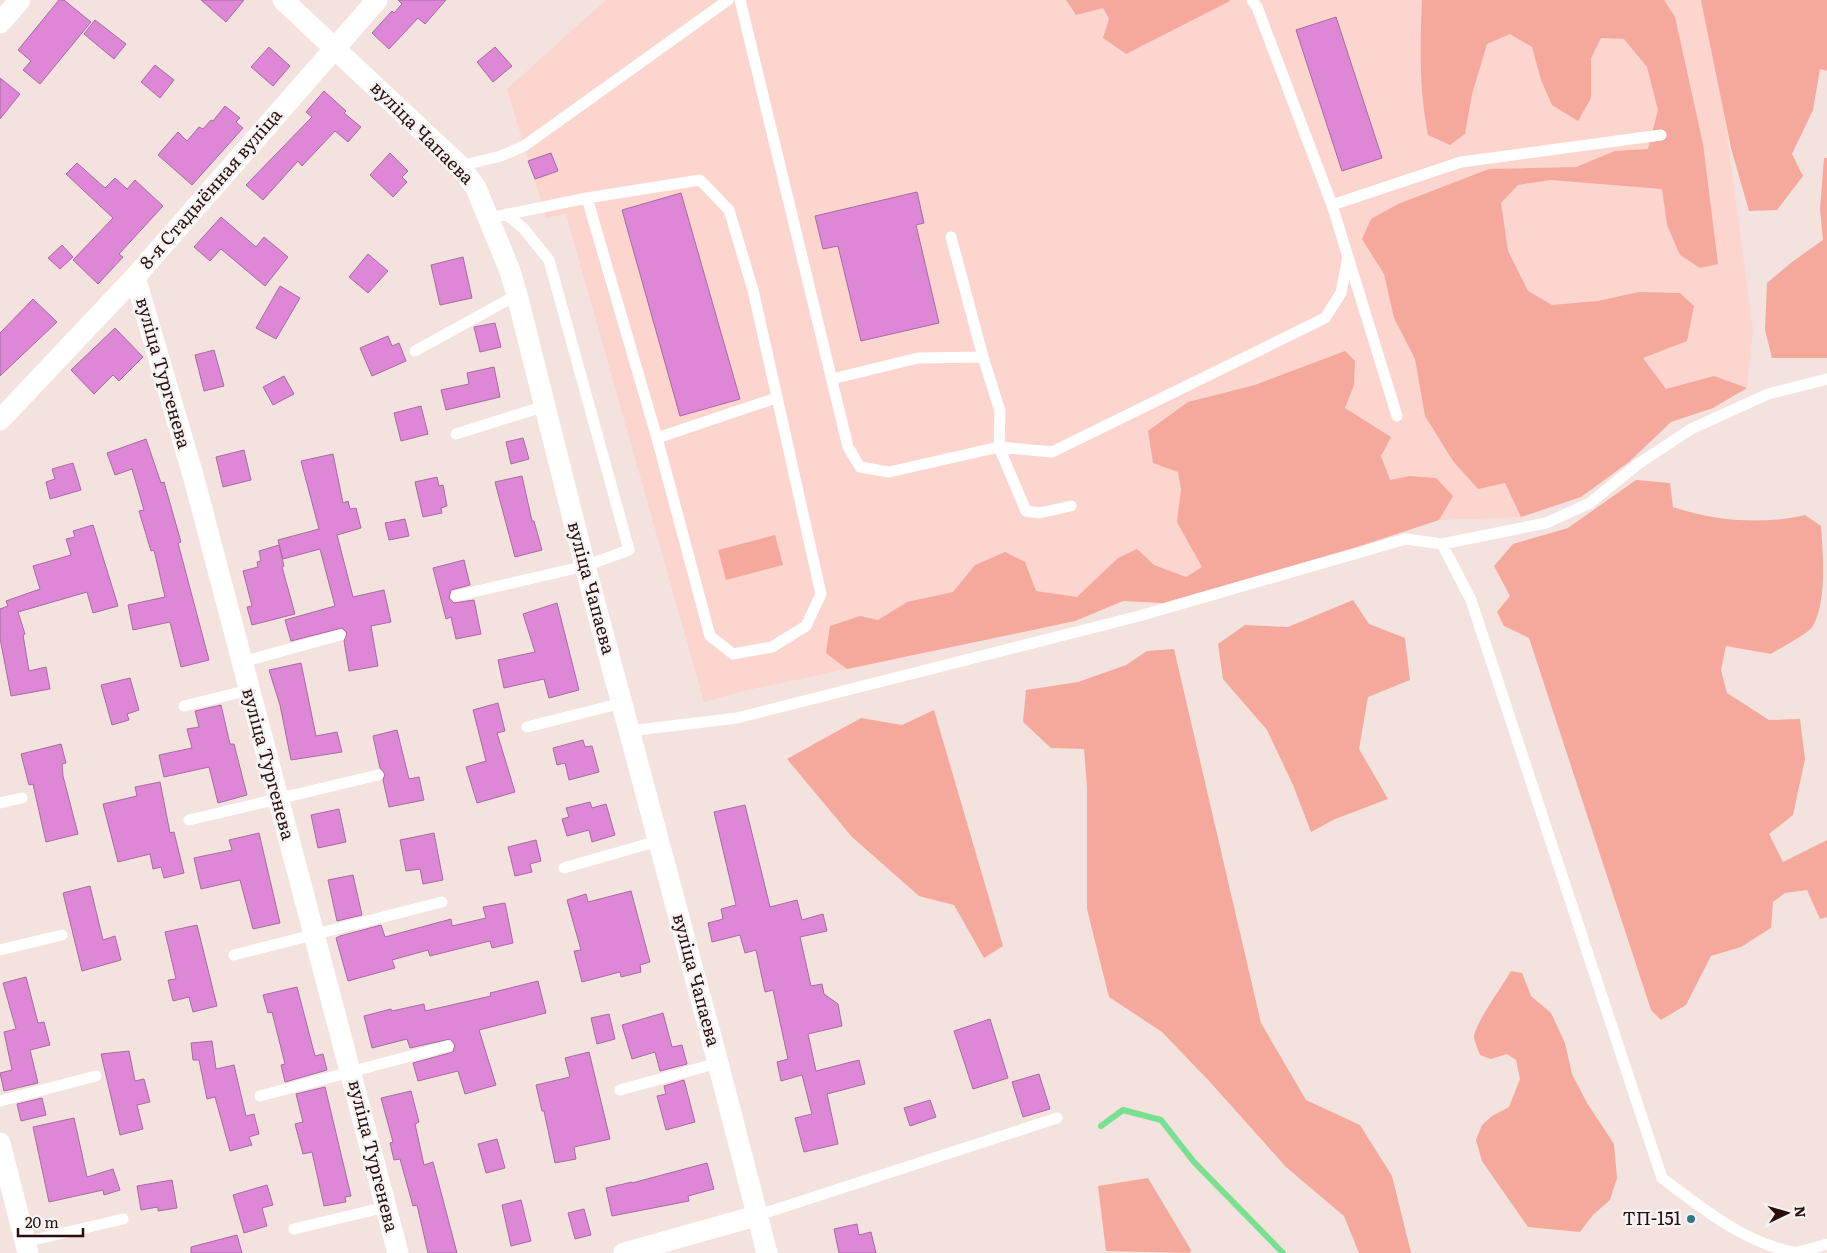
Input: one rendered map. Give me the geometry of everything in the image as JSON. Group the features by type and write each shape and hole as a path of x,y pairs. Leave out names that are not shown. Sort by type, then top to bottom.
{"street":[{"path":"0,23 20,0"},
{"name":"вуліца Чапаева","path":"282,0 460,166 497,216 584,566 718,1063 767,1253"},
{"name":"8-я Стадыённая вуліца","path":"0,420 135,277 377,0"},
{"name":"вуліца Тургенева","path":"135,277 193,475 277,800 351,1071 398,1253"},
{"path":"0,1143 26,1247"},
{"path":"624,1253 756,1216"}],"lane":[{"path":"460,166 500,156 524,146 728,0"},
{"path":"740,0 848,447 860,467 889,472 999,448 1052,452 1325,318 1340,294 1348,257"},
{"path":"1252,0 1261,16 1332,205 1396,416"},
{"path":"1332,205 1461,162 1661,135"},
{"path":"497,216 587,198 700,180 729,210 753,290 821,594 806,626 772,647 733,654 710,636 657,438 587,198"},
{"path":"456,596 584,566 630,550 549,260 524,228 497,216"},
{"path":"951,238 983,357 1000,411 999,448 1026,511 1040,513 1071,506"},
{"path":"415,351 517,295"},
{"path":"832,379 918,358 983,357"},
{"path":"629,732 746,715 1139,616 1406,539 1442,544 1546,524 1590,503 1638,464 1691,429 1768,394 1827,379"},
{"path":"657,438 776,398"},
{"path":"456,434 544,406"},
{"path":"1442,544 1471,600 1662,1178 1687,1197 1747,1236 1795,1252 1827,1244"},
{"path":"242,662 340,634"},
{"path":"184,706 249,690"},
{"path":"527,727 622,703"},
{"path":"189,820 378,775"},
{"path":"0,803 22,798"},
{"path":"564,868 658,840"},
{"path":"234,955 442,902"},
{"path":"0,950 62,935"},
{"path":"260,1096 448,1046"},
{"path":"620,1090 718,1063"},
{"path":"0,1101 96,1076"},
{"path":"756,1216 1057,1118"},
{"path":"294,1229 386,1207"},
{"path":"26,1247 123,1219"}],"shaded area":[{"path":"606,0 1709,0 1753,330 1747,388 1713,408 1671,422 1629,462 1581,497 1521,517 1439,520 1357,547 1163,603 1123,601 1075,621 743,691 704,702 566,214 546,218 507,89"},
{"path":"1066,0 1230,1 1126,54 1103,38 1109,19 1103,8 1076,15"},
{"path":"1422,0 1664,0 1675,17 1703,144 1718,264 1700,268 1680,255 1667,225 1662,189 1551,180 1518,185 1501,203 1508,251 1528,291 1552,305 1598,301 1639,292 1680,293 1694,306 1687,341 1643,358 1666,389 1714,376 1747,388 1713,408 1671,422 1629,462 1581,497 1521,517 1505,483 1478,489 1453,461 1425,416 1415,359 1394,318 1384,274 1362,239 1371,219 1398,204 1489,169 1576,167 1615,151 1648,149 1658,110 1647,67 1624,39 1601,38 1591,58 1591,98 1578,121 1552,105 1541,80 1532,47 1510,34 1487,44 1472,94 1465,134 1450,145 1428,135 1421,68"},
{"path":"1701,0 1827,0 1827,71 1820,69 1813,110 1792,154 1803,176 1777,210 1749,211 1731,148"},
{"path":"1824,158 1827,158 1827,358 1772,358 1765,330 1767,283 1823,240 1820,209"},
{"path":"1345,351 1355,361 1354,385 1345,408 1391,437 1381,456 1390,480 1410,476 1436,478 1453,496 1439,520 1357,547 1163,603 1123,601 1075,621 847,669 826,653 830,626 860,616 878,620 907,602 953,592 975,565 1005,552 1025,562 1036,591 1077,597 1118,558 1137,549 1154,565 1186,577 1202,567 1177,522 1181,489 1178,472 1153,463 1148,431 1188,402 1255,385"},
{"path":"1636,480 1670,483 1673,507 1705,516 1755,521 1805,515 1821,526 1823,550 1822,591 1813,626 1800,637 1771,654 1726,646 1721,670 1727,693 1769,720 1800,719 1805,759 1793,815 1769,834 1783,862 1827,840 1827,917 1820,919 1807,890 1785,893 1773,902 1771,928 1741,947 1711,956 1686,1005 1661,1020 1651,1010 1529,638 1504,626 1497,612 1510,596 1494,566 1513,544 1568,528"},
{"path":"775,535 783,565 726,580 718,550"},
{"path":"1353,600 1369,624 1405,638 1410,680 1368,697 1359,749 1388,799 1335,819 1311,832 1293,785 1267,730 1223,679 1218,644 1245,625 1288,627"},
{"path":"1174,649 1261,1023 1306,1100 1360,1125 1392,1176 1411,1253 1359,1253 1344,1216 1286,1167 1210,1082 1162,1032 1109,997 1087,909 1087,787 1084,749 1051,748 1023,722 1026,690 1078,682 1126,665 1147,651"},
{"path":"934,710 1003,946 984,958 954,905 919,896 852,837 787,759 861,718 902,725"},
{"path":"1511,971 1522,973 1531,996 1551,1013 1565,1043 1572,1074 1587,1103 1614,1144 1617,1178 1610,1200 1593,1215 1580,1232 1528,1227 1482,1161 1476,1140 1482,1125 1492,1116 1509,1107 1520,1079 1516,1060 1507,1054 1491,1059 1480,1055 1474,1036 1485,1013"},
{"path":"1148,1178 1191,1250 1190,1253 1106,1251 1098,1186"}],"building":[{"path":"59,0 64,0 91,22 40,84 23,70 31,61 18,50"},
{"path":"201,0 244,0 226,22"},
{"path":"398,0 446,0 425,24 418,18 389,49 372,33 392,11 394,13 402,4"},
{"path":"1336,17 1382,158 1342,171 1296,30"},
{"path":"95,20 126,44 114,59 84,34"},
{"path":"269,47 290,66 273,86 251,67"},
{"path":"495,47 512,66 493,82 477,62"},
{"path":"155,65 174,80 160,98 141,82"},
{"path":"0,78 20,94 0,119"},
{"path":"324,91 346,111 344,113 361,127 348,142 335,131 302,166 298,161 263,200 246,185 312,117 306,112"},
{"path":"225,106 240,118 236,122 243,128 192,185 158,155 178,132 187,141 199,127 203,129 211,120 213,121"},
{"path":"390,153 408,171 402,177 407,182 393,197 370,175"},
{"path":"551,153 558,171 535,179 528,161"},
{"path":"77,163 105,188 115,178 127,189 135,180 163,206 119,254 123,257 98,284 73,260 113,218 66,174"},
{"path":"917,192 924,223 916,225 939,323 861,341 838,246 823,249 815,216"},
{"path":"681,193 740,399 680,416 622,210"},
{"path":"221,217 256,247 264,237 288,257 265,286 221,249 210,261 194,247"},
{"path":"62,245 73,257 60,269 48,258"},
{"path":"368,254 388,271 368,293 349,277"},
{"path":"463,257 472,298 440,305 431,265"},
{"path":"280,286 300,298 276,339 256,328"},
{"path":"33,299 57,322 0,376 0,333"},
{"path":"495,323 501,347 480,352 474,327"},
{"path":"115,328 143,357 119,381 113,375 94,394 71,370"},
{"path":"388,336 392,346 399,343 406,361 372,376 360,348"},
{"path":"214,350 224,386 204,391 195,355"},
{"path":"494,367 500,397 446,410 441,390 469,384 467,373"},
{"path":"284,376 294,394 273,405 263,387"},
{"path":"421,406 428,434 401,441 394,413"},
{"path":"523,438 529,459 511,464 506,442"},
{"path":"146,439 161,483 164,482 181,542 178,543 209,660 181,667 170,622 133,630 128,605 165,597 154,550 151,551 139,511 144,510 132,469 115,475 107,453"},
{"path":"244,450 251,480 223,487 216,457"},
{"path":"333,454 343,503 348,501 350,509 356,508 361,528 337,535 353,597 384,590 391,622 371,626 378,666 349,671 344,641 347,633 342,628 291,641 285,620 335,606 320,549 283,559 278,540 319,529 301,461"},
{"path":"73,463 81,490 50,499 46,482 55,479 52,469"},
{"path":"522,476 532,521 534,521 542,550 515,557 495,482"},
{"path":"437,477 439,486 443,485 447,506 441,508 442,513 423,517 415,482"},
{"path":"405,519 409,536 389,540 385,523"},
{"path":"93,525 118,606 93,613 87,592 18,612 25,634 23,635 29,671 46,667 50,689 11,696 0,638 0,609 8,606 6,601 40,589 33,566 71,555 66,539 75,537 73,531"},
{"path":"279,545 284,566 282,567 295,614 252,625 247,607 252,606 243,571 258,567 257,562 261,561 259,551"},
{"path":"464,560 470,585 451,590 449,598 454,603 474,600 481,634 456,639 451,617 446,619 433,568"},
{"path":"557,603 579,690 549,698 544,679 504,688 498,660 535,652 523,614"},
{"path":"301,663 316,736 337,732 342,752 291,760 280,705 269,670"},
{"path":"130,678 139,710 127,714 129,720 112,725 101,685"},
{"path":"498,703 505,731 497,733 515,792 477,803 466,767 486,761 473,710"},
{"path":"221,705 230,744 234,744 247,795 218,803 209,767 164,777 159,755 192,748 187,729 199,727 195,711"},
{"path":"397,730 409,779 419,777 424,800 389,807 383,780 385,774 380,768 373,736"},
{"path":"583,740 585,747 592,746 599,772 569,780 565,763 557,765 553,748"},
{"path":"61,744 66,763 62,764 63,776 78,834 46,842 33,784 29,785 21,754"},
{"path":"160,782 170,833 174,832 184,873 164,878 161,867 153,869 150,854 118,862 103,804 137,796 135,787"},
{"path":"590,802 592,808 606,804 615,835 592,842 589,830 567,836 562,819 569,817 566,808"},
{"path":"745,805 770,907 797,900 802,920 823,914 827,931 800,937 811,986 822,984 824,994 838,1004 842,1026 808,1034 816,1071 859,1060 865,1084 827,1094 838,1144 804,1152 795,1118 812,1114 802,1075 781,1081 777,1062 788,1059 773,990 765,992 756,950 745,953 740,935 712,942 708,923 723,919 721,909 736,905 714,812"},
{"path":"339,809 346,842 318,848 311,815"},
{"path":"259,833 280,923 253,929 240,880 201,889 194,858 232,850 229,840"},
{"path":"434,833 443,880 423,884 420,869 406,871 400,840"},
{"path":"536,840 541,861 530,864 532,872 515,876 508,847"},
{"path":"353,875 362,915 337,921 328,880"},
{"path":"90,886 103,940 115,936 121,960 82,971 63,893"},
{"path":"631,891 650,962 640,965 641,972 621,977 620,972 582,982 574,951 581,950 567,900 586,894 588,902"},
{"path":"505,903 513,943 492,948 490,941 430,956 428,950 392,960 395,968 348,981 336,938 340,936 381,925 385,937 451,919 452,926 486,918 483,907"},
{"path":"197,925 217,1006 193,1012 189,997 173,1001 168,980 176,979 165,932"},
{"path":"26,977 38,1023 44,1022 50,1045 30,1050 38,1083 4,1091 0,1073 12,1070 4,1032 16,1029 3,983"},
{"path":"538,981 546,1013 479,1030 496,1085 465,1094 458,1071 418,1081 413,1063 453,1052 455,1045 450,1039 410,1048 407,1039 372,1048 364,1016 391,1009 392,1011 424,1004 425,1011 491,996 490,993"},
{"path":"297,987 315,1056 323,1054 327,1070 285,1082 281,1065 285,1064 272,1012 268,1013 263,995"},
{"path":"663,1013 672,1047 682,1045 687,1064 660,1071 655,1052 632,1059 622,1025"},
{"path":"609,1014 615,1039 597,1044 591,1018"},
{"path":"990,1019 1008,1078 973,1089 954,1031"},
{"path":"212,1041 216,1069 234,1065 246,1116 254,1114 259,1134 249,1137 252,1145 230,1151 215,1097 207,1099 199,1060 193,1060 191,1043"},
{"path":"129,1051 135,1081 144,1079 150,1102 137,1105 143,1129 120,1135 101,1054"},
{"path":"589,1052 610,1139 574,1147 576,1159 555,1163 544,1111 542,1111 536,1085 570,1077 565,1058"},
{"path":"1039,1074 1050,1109 1023,1117 1012,1082"},
{"path":"684,1080 695,1122 666,1130 657,1096 666,1094 664,1086"},
{"path":"325,1087 351,1196 345,1197 346,1202 324,1206 312,1152 303,1154 295,1124 303,1122 296,1094"},
{"path":"411,1091 419,1122 415,1124 424,1165 433,1162 457,1253 428,1253 417,1205 413,1206 400,1159 394,1160 390,1143 393,1142 381,1098"},
{"path":"42,1098 46,1115 21,1121 17,1104"},
{"path":"930,1100 936,1117 910,1126 904,1108"},
{"path":"74,1118 87,1177 113,1169 120,1190 104,1195 103,1190 49,1202 33,1127"},
{"path":"497,1139 505,1168 486,1173 478,1144"},
{"path":"707,1163 714,1189 688,1196 689,1201 612,1216 606,1188"},
{"path":"172,1180 177,1208 158,1211 158,1207 141,1210 137,1186"},
{"path":"267,1185 273,1205 262,1208 267,1226 244,1233 233,1195"},
{"path":"521,1200 531,1241 511,1246 502,1205"},
{"path":"584,1209 591,1235 575,1239 568,1213"},
{"path":"857,1224 859,1235 871,1232 876,1253 839,1253 834,1229"},
{"path":"237,1235 242,1253 191,1253 191,1247"}],"waterway":[{"path":"1101,1126 1123,1110 1161,1120 1194,1162 1283,1253"}],"place":[{"name":"ТП-151","path":"1691,1219"}]}
